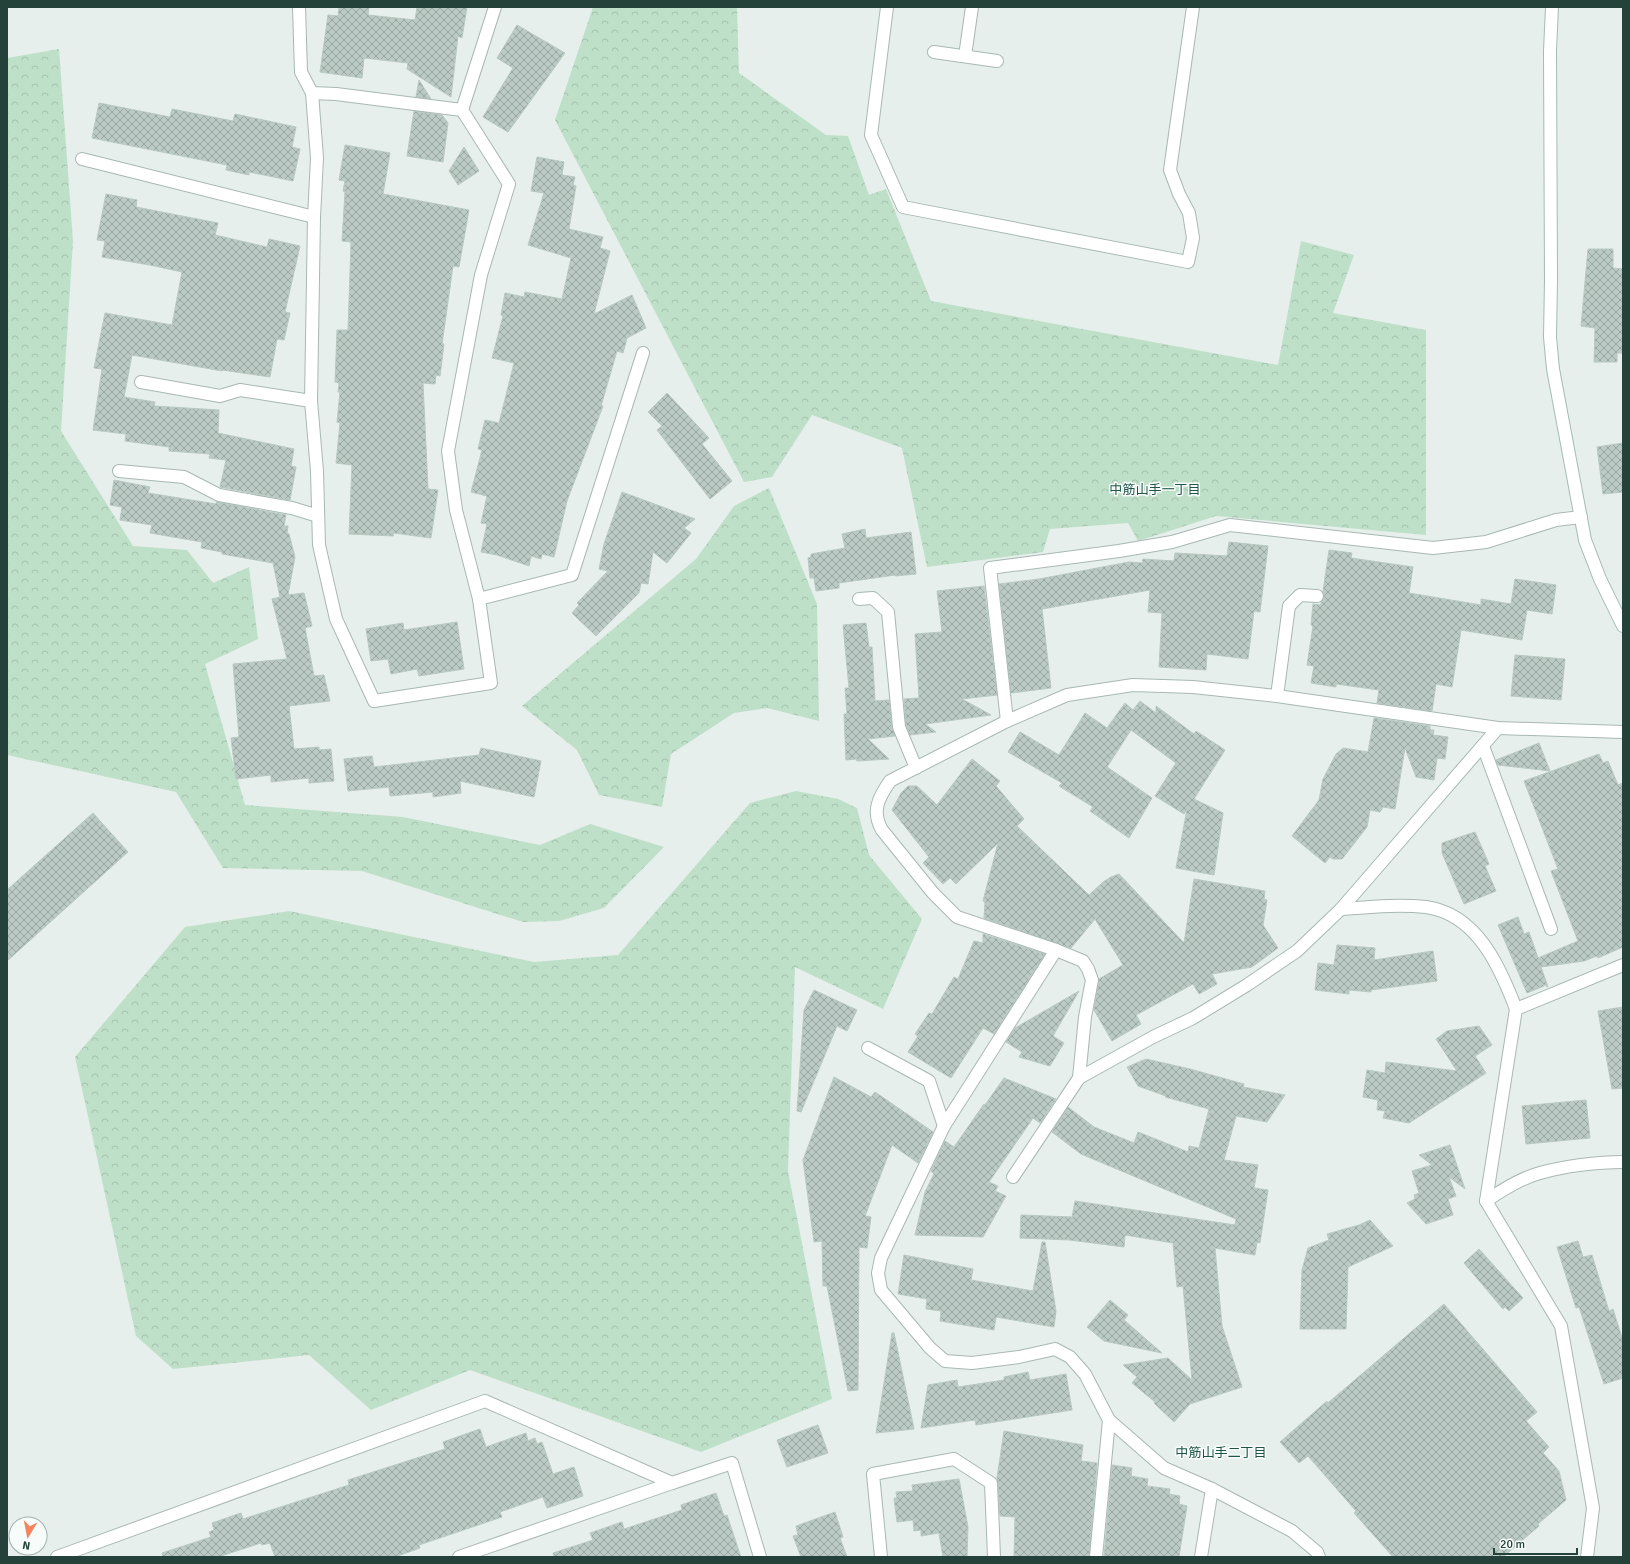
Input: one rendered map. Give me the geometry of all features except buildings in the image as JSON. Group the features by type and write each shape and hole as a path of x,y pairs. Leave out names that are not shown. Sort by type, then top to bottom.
{"street":[{"path":"300,7 301,72 312,93 317,158 314,217 311,401 317,471 319,545 336,620 374,701 491,683 479,599 456,510 448,451 481,275 510,184 462,110 336,94 312,93"},
{"path":"462,110 495,7"},
{"path":"887,7 871,135 903,207 1188,262 1194,238 1190,213 1179,194 1170,170 1193,7"},
{"path":"965,56 972,7"},
{"path":"1552,7 1550,51 1550,337 1553,369 1585,540 1591,558 1623,626"},
{"path":"934,52 997,61"},
{"path":"82,159 314,217"},
{"path":"479,599 572,575 643,353"},
{"path":"141,382 220,396 240,390 311,401"},
{"path":"119,472 184,477 219,495 292,508 318,516"},
{"path":"1007,721 990,568 1119,551 1172,542 1230,525 1433,548 1486,542 1556,520 1581,517"},
{"path":"1277,696 1289,606 1300,594 1317,596"},
{"path":"859,599 873,598 888,612 899,727 916,768"},
{"path":"1013,1177 1079,1078 1092,980 1083,961 1056,950 957,917 933,893 877,822 878,798 890,781 1007,721 1068,695 1133,685 1193,687 1277,696 1498,728 1623,732"},
{"path":"1079,1078 1153,1037 1193,1018 1247,985 1297,951 1341,910 1498,728"},
{"path":"1482,746 1551,929"},
{"path":"1341,910 1394,906 1427,907 1446,912 1466,925 1479,938 1493,957 1504,976 1516,1009 1486,1201 1561,1326 1593,1508 1587,1557"},
{"path":"1056,950 944,1126 881,1258 878,1273 881,1290 930,1348 946,1360 972,1363 1019,1357 1055,1349 1070,1357 1085,1374 1109,1420 1164,1468 1212,1489 1292,1531 1317,1552 1319,1557"},
{"path":"1516,1009 1623,965"},
{"path":"868,1048 929,1081 944,1126"},
{"path":"1486,1201 1505,1188 1540,1173 1585,1164 1623,1162"},
{"path":"57,1557 485,1401 672,1484"},
{"path":"1096,1557 1109,1420"},
{"path":"881,1557 873,1474 954,1459 991,1483 994,1557"},
{"path":"459,1557 732,1463 760,1557"},
{"path":"1202,1557 1212,1489"}],"green space":[{"path":"593,7 737,7 739,73 826,135 848,136 869,195 886,189 931,301 1278,365 1301,241 1354,255 1333,313 1426,330 1426,535 1216,516 1138,541 1128,523 1050,529 1043,552 927,567 902,448 812,415 772,477 744,482 555,120"},
{"path":"59,49 73,241 61,431 133,546 187,550 213,583 249,567 258,639 205,664 245,805 403,817 540,845 590,824 664,847 604,908 559,921 523,922 362,871 223,868 176,792 7,755 7,58"},
{"path":"769,488 817,604 819,721 767,708 734,713 671,754 662,807 599,795 577,750 522,706 696,559 734,506"},
{"path":"796,791 838,799 857,808 869,855 922,919 883,1009 795,967 788,1171 832,1399 701,1452 470,1370 371,1410 309,1355 173,1369 136,1336 75,1057 185,927 289,911 534,962 618,955 750,803"}],"district":[{"name":"中筋山手一丁目","path":"1155,489"},
{"name":"中筋山手二丁目","path":"1221,1452"}]}
